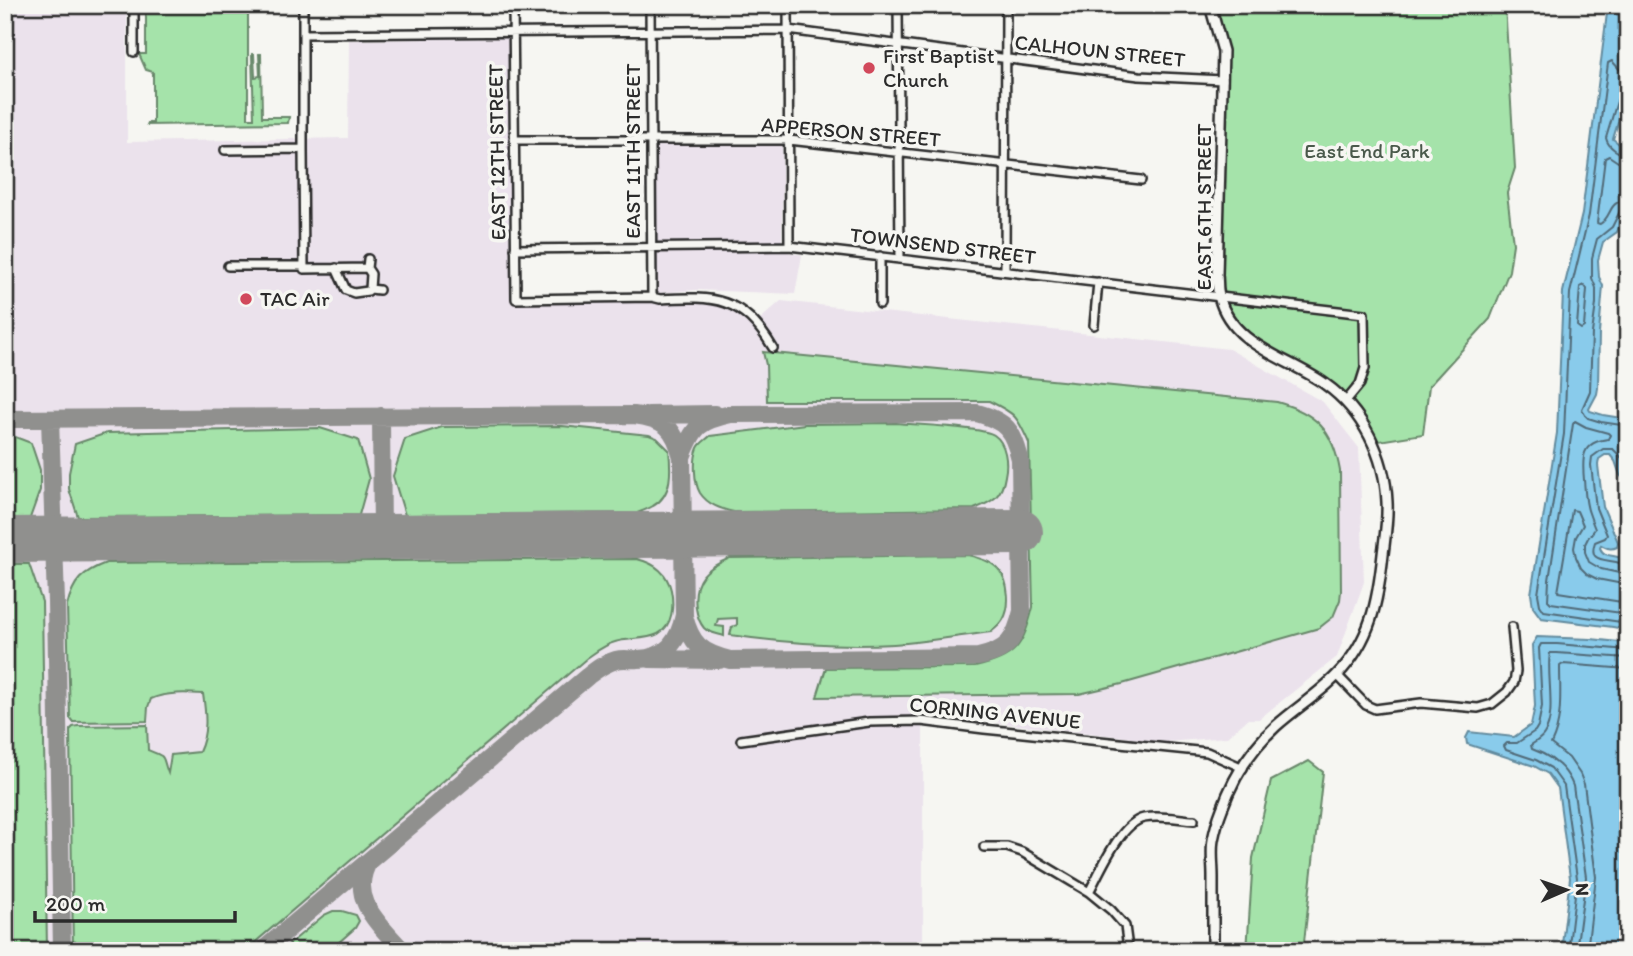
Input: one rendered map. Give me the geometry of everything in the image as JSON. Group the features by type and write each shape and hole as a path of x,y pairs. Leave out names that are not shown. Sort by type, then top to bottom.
{"main road":[{"name":"EAST 6TH STREET","path":"1210,5 1223,51 1217,275 1219,296 1227,313 1246,338 1312,375 1346,401 1373,442 1382,465 1387,504 1380,583 1374,611 1363,639 1337,675 1267,735 1253,751 1225,801 1213,840 1213,951"}],"street":[{"path":"134,5 134,52"},
{"path":"303,5 304,269 367,268"},
{"name":"EAST 12TH STREET","path":"513,5 516,299 652,297"},
{"name":"EAST 11TH STREET","path":"650,5 652,297"},
{"path":"788,5 789,246"},
{"path":"898,5 900,259"},
{"path":"1005,271 1006,5"},
{"name":"CALHOUN STREET","path":"303,34 788,30 1139,76 1223,80"},
{"name":"APPERSON STREET","path":"514,141 789,140 1141,180"},
{"path":"225,150 303,149"},
{"name":"TOWNSEND STREET","path":"515,248 789,246 1364,314 1365,368 1360,384 1346,401"},
{"path":"880,256 880,304"},
{"path":"340,268 346,290 354,293 368,291 374,289 367,268 368,259"},
{"path":"228,266 304,265"},
{"path":"1094,325 1098,282"},
{"path":"652,297 713,299 728,304 745,313 773,348"},
{"path":"1337,675 1366,705 1376,709 1421,703 1478,708 1492,704 1507,692 1514,682 1516,671 1512,627"},
{"name":"CORNING AVENUE","path":"741,740 869,722 921,721 1207,752 1243,768"},
{"path":"1089,892 1124,832 1136,821 1155,817 1194,820"},
{"path":"984,847 1022,852 1089,892 1125,926 1128,941 1124,951"}],"shaded area":[{"path":"5,5 127,5 127,142 348,138 349,40 510,38 511,303 650,299 714,302 757,322 781,301 1229,349 1323,402 1359,448 1364,582 1337,657 1259,719 1248,719 1227,737 1166,742 923,714 923,951 5,951"},
{"path":"655,144 782,144 782,251 802,255 795,294 696,290 658,293"}],"green space":[{"path":"146,5 248,5 248,118 254,118 252,54 255,77 260,76 261,54 262,117 289,117 288,123 147,125 153,123 153,72 146,70 139,54 146,54"},
{"name":"East End Park","path":"1210,5 1505,5 1515,168 1507,193 1513,244 1509,271 1490,319 1429,386 1423,434 1373,442 1346,401 1246,338 1219,296 1219,34"},
{"path":"763,352 1277,402 1291,406 1312,418 1327,434 1333,444 1340,471 1341,591 1333,617 1319,628 1079,694 817,697 826,668 975,667 1000,659 1016,648 1025,632 1033,607 1029,443 1015,417 989,401 767,401"},
{"path":"896,423 963,428 994,435 1004,448 1006,459 1004,483 999,494 974,509 734,512 720,508 703,497 696,483 696,453 710,436 805,424"},
{"path":"562,426 657,438 669,450 669,481 660,501 637,513 405,515 393,476 405,439 442,427"},
{"path":"320,428 358,440 369,479 359,515 78,517 69,489 69,473 75,444 107,433"},
{"path":"5,433 31,443 40,470 40,490 30,518 5,518"},
{"path":"968,555 993,564 1007,587 1006,615 991,632 894,644 812,644 730,635 732,627 737,625 737,618 718,619 716,626 724,627 724,636 704,628 697,613 696,589 702,576 730,558"},
{"path":"637,559 659,569 669,584 672,608 667,626 663,630 648,637 611,643 587,658 245,951 73,951 70,730 78,726 147,725 148,750 163,758 168,773 171,755 199,752 205,723 203,694 183,693 151,699 147,721 73,722 70,718 67,606 72,590 85,574 106,563"},
{"path":"5,564 29,564 42,602 47,951 5,951"},
{"path":"1309,761 1323,772 1303,951 1247,951 1253,858 1271,781"},
{"path":"333,911 356,915 359,921 355,928 329,951 281,951 324,915"}],"water":[{"path":"1608,5 1615,5 1621,18 1620,60 1628,68 1628,90 1613,139 1623,147 1628,147 1628,210 1617,232 1603,242 1598,260 1599,277 1603,286 1598,388 1589,409 1603,415 1628,419 1628,485 1610,455 1599,459 1598,465 1603,507 1618,542 1615,548 1601,545 1600,548 1605,554 1628,562 1628,630 1541,618 1533,607 1531,594 1557,433 1563,292 1582,214"},
{"path":"1537,637 1628,643 1628,951 1558,951 1562,944 1570,878 1558,788 1548,774 1534,766 1467,744 1469,732 1514,737 1531,725 1535,706 1532,645"}],"taxiway":[{"path":"682,457 690,438 699,426 731,414 977,413 995,419 1011,434 1020,459 1022,611 1009,643 997,651 978,657 730,660 699,646 690,634 684,616"},
{"path":"648,415 715,414"},
{"path":"5,419 634,415 661,422 675,438 682,457 684,615 675,640 657,655 616,660 595,671 262,951"},
{"path":"381,416 382,538"},
{"path":"50,419 62,951"},
{"path":"649,659 719,660"},
{"path":"369,861 363,874 364,899 376,921 403,951"}],"runway":[{"path":"5,540 1020,532"}],"place":[{"name":"First Baptist Church","path":"869,68"},
{"name":"TAC Air","path":"246,299"}]}
